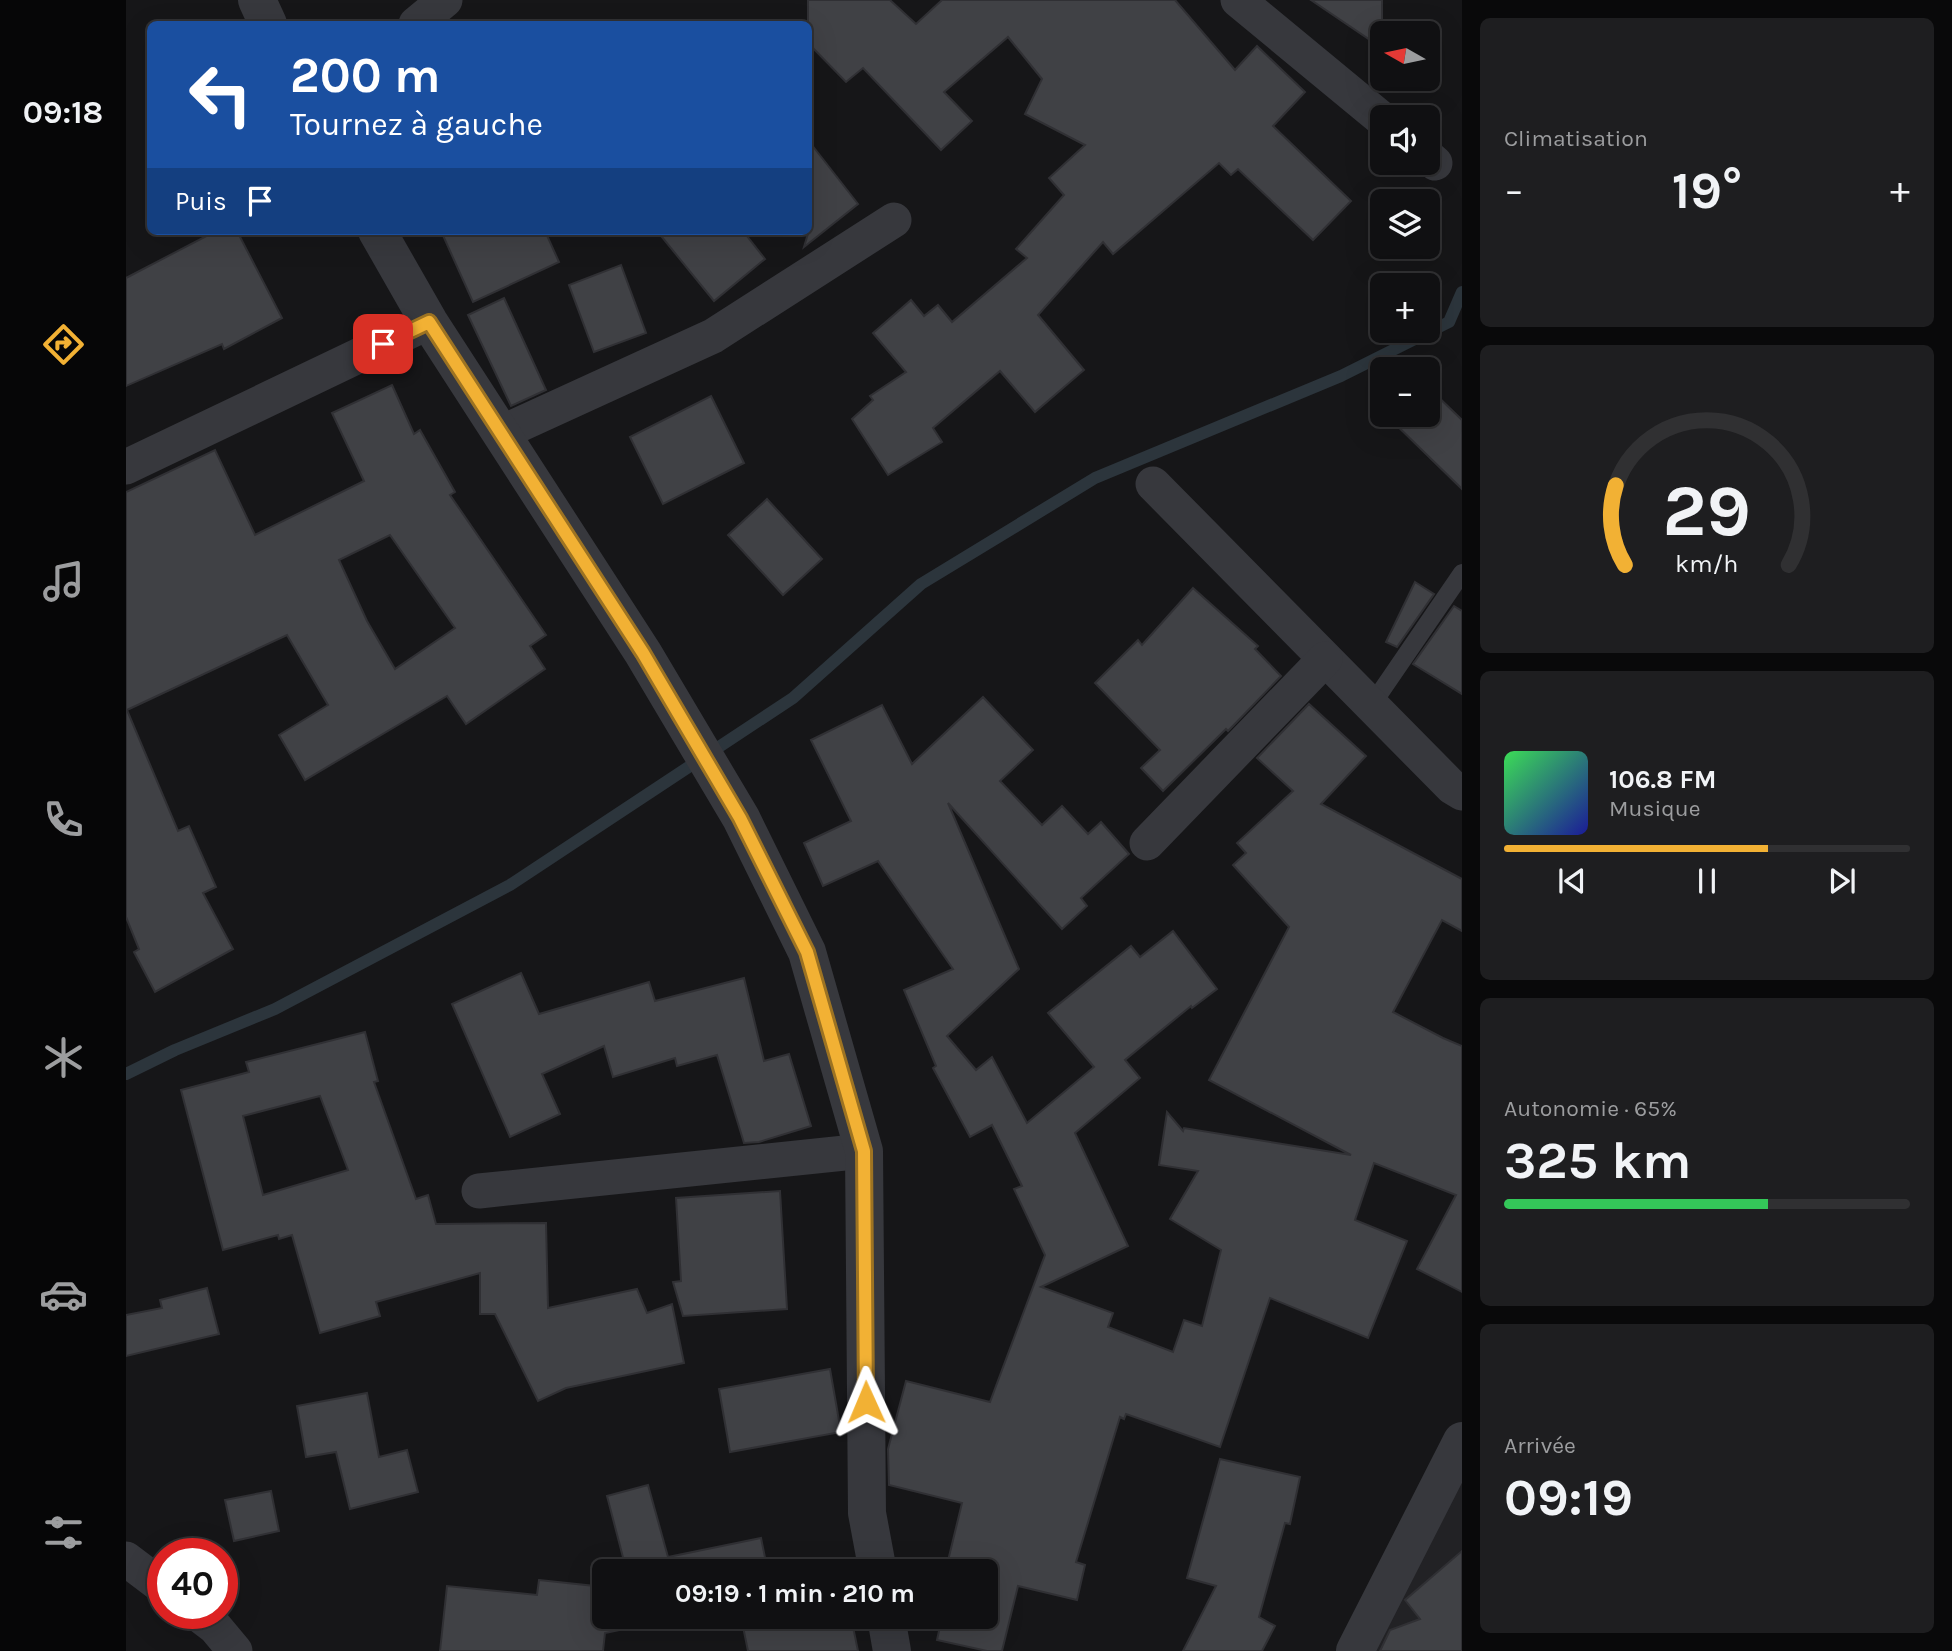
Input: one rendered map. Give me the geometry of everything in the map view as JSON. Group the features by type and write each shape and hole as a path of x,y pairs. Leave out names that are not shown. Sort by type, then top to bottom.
{"street":[{"path":"257,0 267,21"},
{"path":"420,21 445,0"},
{"path":"1238,0 1370,109"},
{"path":"501,433 713,336 894,220"},
{"path":"379,235 429,322 643,653 740,818 807,952 864,1151 867,1513 875,1559"},
{"path":"126,467 429,322"},
{"path":"1153,484 1371,706 1452,787 1462,793"},
{"path":"1147,842 1325,659"},
{"path":"479,1191 864,1151"},
{"path":"1355,1651 1462,1441"},
{"path":"126,1559 147,1575"},
{"path":"217,1629 235,1651"},
{"path":"888,1629 892,1651"}],"lane":[{"path":"1371,706 1462,573"}],"shaded area":[{"path":"1462,1475 1462,1651 1369,1651"}],"building":[{"path":"808,0 890,0 916,24 942,0 1175,0 1235,70 1257,46 1305,92 1273,126 1351,201 1313,240 1238,169 1231,175 1219,163 1113,254 1103,242 1038,315 1084,370 1035,412 1000,371 933,428 942,442 888,475 852,419 873,400 870,396 906,372 873,333 911,300 924,316 938,305 952,322 1027,258 1016,249 1064,195 1049,178 1085,145 1025,114 1042,79 1008,37 944,92 972,121 941,150 863,68 846,82 812,47 812,21 808,21"},
{"path":"1311,0 1382,0 1382,21 1370,21 1370,40"},
{"path":"812,145 858,204 804,247 808,235 812,235"},
{"path":"208,235 239,235 282,318 224,349 222,344 126,386 126,278"},
{"path":"443,235 547,235 559,262 473,302"},
{"path":"660,235 746,235 765,259 714,301"},
{"path":"621,265 646,333 594,352 569,285"},
{"path":"504,298 546,390 511,406 468,315"},
{"path":"392,385 414,434 420,430 455,492 450,495 546,635 530,646 545,669 466,724 447,696 305,780 279,735 328,705 287,635 127,710 178,831 189,826 216,887 203,893 233,949 155,992 134,952 139,949 126,917 126,492 215,450 255,535 364,481 332,413","holes":["390,535 455,628 395,669 367,621 339,560"]},
{"path":"711,396 744,463 663,504 630,437"},
{"path":"1440,399 1462,420 1462,489 1398,427 1440,427"},
{"path":"767,499 822,559 783,595 728,535"},
{"path":"1415,582 1434,594 1397,647 1386,642"},
{"path":"1193,588 1258,646 1255,649 1281,676 1228,731 1226,729 1163,791 1141,768 1160,750 1095,683 1138,640 1142,645"},
{"path":"1454,606 1462,611 1462,694 1413,664"},
{"path":"983,697 1033,750 1000,781 1042,825 1062,806 1088,834 1101,822 1129,854 1081,898 1087,906 1062,929 948,803 1019,969 947,1036 976,1070 992,1057 1027,1123 1094,1067 1048,1013 1131,946 1140,957 1173,931 1217,989 1192,1008 1191,1006 1125,1060 1140,1078 1075,1133 1128,1246 1041,1287 1113,1313 1108,1327 1173,1352 1184,1320 1202,1326 1221,1250 1170,1219 1198,1171 1159,1165 1167,1112 1183,1131 1184,1128 1351,1155 1209,1080 1289,927 1233,865 1246,853 1237,843 1293,791 1257,758 1309,704 1366,756 1321,804 1462,879 1462,931 1442,920 1393,1012 1462,1046 1462,1292 1417,1269 1456,1195 1374,1163 1355,1220 1407,1241 1368,1338 1270,1298 1220,1447 1126,1414 1124,1419 1120,1417 1076,1562 1085,1565 1077,1600 1018,1586 1002,1651 987,1651 937,1640 939,1629 998,1629 998,1559 948,1559 962,1503 889,1485 888,1449 906,1381 990,1402 1045,1255 1014,1189 1022,1186 992,1125 970,1137 933,1068 936,1066 904,990 953,969 878,861 823,886 804,843 851,821 811,740 882,705 912,764"},
{"path":"521,973 539,1014 649,982 655,1001 744,978 764,1061 789,1054 811,1126 759,1142 744,1143 717,1055 677,1066 675,1058 613,1077 604,1046 542,1074 560,1114 510,1137 452,1004"},
{"path":"365,1032 378,1081 374,1082 416,1199 428,1195 436,1224 546,1223 548,1308 637,1289 647,1313 672,1304 684,1363 566,1388 538,1401 495,1314 480,1314 480,1273 376,1302 380,1316 320,1333 292,1235 279,1239 278,1235 223,1250 181,1090 249,1072 246,1062","holes":["320,1096 348,1170 263,1195 243,1116"]},
{"path":"780,1191 787,1309 683,1316 673,1282 681,1281 676,1198"},
{"path":"207,1288 219,1334 126,1356 126,1315 162,1308 160,1300"},
{"path":"830,1369 841,1432 730,1452 719,1389"},
{"path":"367,1393 379,1457 407,1450 418,1492 350,1509 336,1452 306,1457 297,1406"},
{"path":"1220,1459 1300,1477 1290,1524 1285,1523 1259,1617 1275,1626 1262,1651 1183,1651 1216,1586 1187,1578"},
{"path":"648,1485 668,1557 761,1538 765,1559 623,1559 607,1496"},
{"path":"271,1491 279,1531 238,1540 233,1538 225,1500"},
{"path":"1462,1551 1462,1651 1380,1651 1390,1630 1420,1619 1405,1600"},
{"path":"539,1580 592,1586 592,1629 624,1629 605,1633 603,1651 440,1651 447,1586 537,1595"},
{"path":"743,1629 853,1629 858,1651 748,1651"}],"waterway":[{"path":"126,1074 175,1050 275,1009 510,885 793,698 921,584 1095,478 1341,376 1449,322 1462,292"}],"route":[{"path":"383,344 429,322 643,653 740,818 807,952 864,1151 866,1402"}]}
